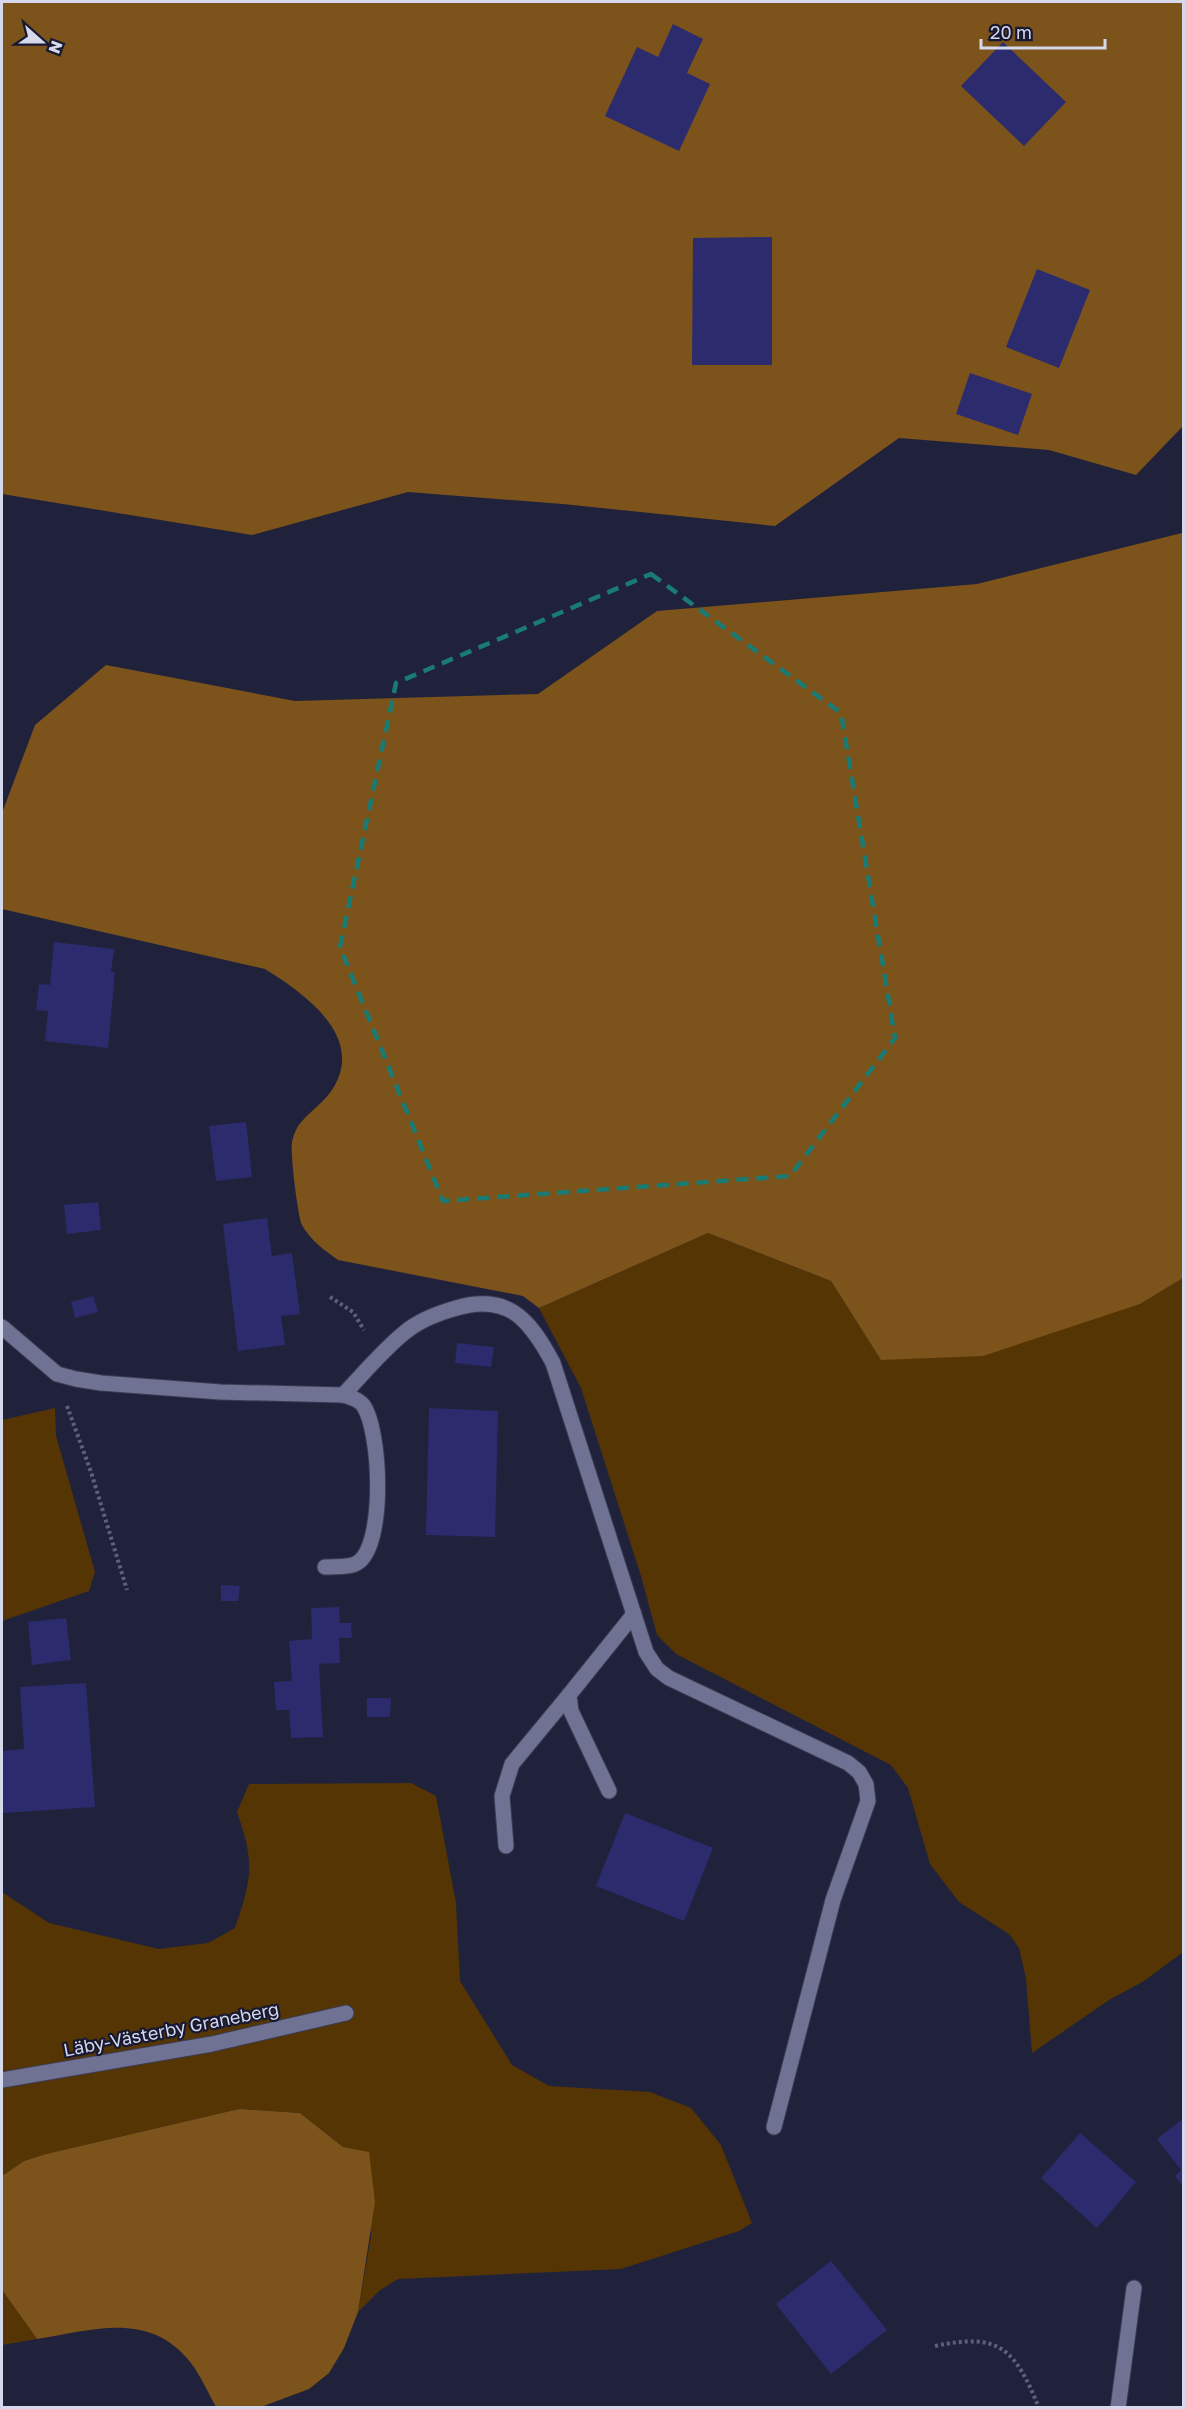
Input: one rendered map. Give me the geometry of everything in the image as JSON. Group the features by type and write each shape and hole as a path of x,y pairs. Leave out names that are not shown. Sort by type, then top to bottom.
{"street":[{"path":"343,1395 404,1332 437,1314 482,1302 503,1306 524,1320 539,1338 553,1363 646,1652 657,1668 669,1678 848,1763 859,1772 866,1784 868,1801 833,1900 774,2127"},
{"path":"2,1327 57,1374 101,1383 220,1392 343,1395 363,1405 372,1424 376,1450 376,1520 371,1542 364,1556 356,1564 325,1567"},
{"path":"506,1846 502,1796 512,1764 634,1614"},
{"path":"569,1695 571,1711 609,1791"},
{"name":"Läby-Västerby Graneberg","path":"2,2080 212,2044 346,2013"},
{"path":"1118,2408 1134,2288"}],"path":[{"path":"330,1297 353,1312 362,1323 366,1334 368,1370"},
{"path":"57,1374 91,1472 127,1590"},
{"path":"935,2346 973,2340 990,2342 1002,2348 1017,2363 1039,2408"}],"highlighted area":[{"path":"651,574 841,713 895,1038 790,1176 443,1201 340,947 396,683"}],"shaded area":[{"path":"2,2 1183,2 1183,426 1136,475 1049,450 899,438 775,526 563,504 408,492 252,535 2,494"},
{"path":"1182,533 1183,1278 1140,1304 983,1356 881,1360 831,1281 708,1233 539,1308 523,1296 338,1260 323,1249 302,1225 292,1159 292,1141 298,1126 331,1091 342,1066 341,1049 335,1032 311,1002 265,969 2,909 2,813 35,725 106,665 295,701 538,694 657,611 977,584"},
{"path":"708,1233 831,1281 881,1360 1140,1304 1183,1278 1183,1952 1144,1981 1109,2000 1032,2053 1026,1978 1019,1948 1009,1934 959,1902 930,1864 908,1788 891,1765 676,1654 657,1635 641,1576 581,1388 539,1308"},
{"path":"55,1408 56,1436 95,1572 89,1591 2,1621 2,1420"},
{"path":"411,1783 436,1796 456,1903 460,1981 512,2065 549,2086 650,2092 691,2108 721,2145 752,2223 739,2231 621,2269 398,2279 379,2291 358,2312 371,2236 369,2153 343,2147 300,2113 239,2109 46,2154 24,2161 2,2176 2,1892 49,1923 159,1949 208,1943 235,1928 245,1896 249,1858 237,1812 249,1784"},
{"path":"239,2109 300,2113 343,2147 369,2152 375,2202 358,2312 344,2348 329,2373 309,2389 261,2407 216,2407 191,2363 175,2346 158,2336 139,2330 120,2328 37,2339 2,2290 2,2176 24,2161 46,2154"},
{"path":"2,2290 37,2339 2,2345"}],"building":[{"path":"673,24 703,39 687,73 710,84 679,151 605,116 637,47 658,57"},
{"path":"1003,42 1066,102 1024,146 961,86"},
{"path":"772,237 772,365 692,365 693,238"},
{"path":"1037,269 1090,290 1059,368 1006,347"},
{"path":"970,373 1032,394 1018,435 956,414"},
{"path":"54,942 114,949 111,972 115,972 108,1048 45,1041 48,1011 36,1010 39,984 50,985"},
{"path":"246,1122 252,1177 216,1181 209,1126"},
{"path":"98,1202 101,1230 67,1234 64,1205"},
{"path":"267,1218 272,1256 292,1253 300,1314 281,1316 285,1345 238,1351 223,1224"},
{"path":"93,1296 98,1312 75,1318 71,1302"},
{"path":"457,1343 494,1347 491,1367 455,1363"},
{"path":"429,1408 498,1411 495,1537 426,1535"},
{"path":"221,1585 240,1586 238,1601 221,1601"},
{"path":"339,1607 340,1623 351,1623 352,1638 339,1638 340,1663 319,1664 323,1737 291,1738 289,1710 276,1710 274,1682 292,1681 289,1641 312,1639 311,1608"},
{"path":"66,1618 71,1660 32,1665 28,1622"},
{"path":"86,1683 95,1807 2,1813 2,1751 24,1749 20,1687"},
{"path":"367,1698 391,1698 390,1717 367,1717"},
{"path":"625,1813 713,1848 684,1921 596,1886"},
{"path":"1184,2118 1184,2188 1175,2176 1181,2170 1157,2139"},
{"path":"1080,2133 1136,2182 1097,2228 1041,2178"},
{"path":"831,2261 887,2330 831,2374 776,2304"}]}
